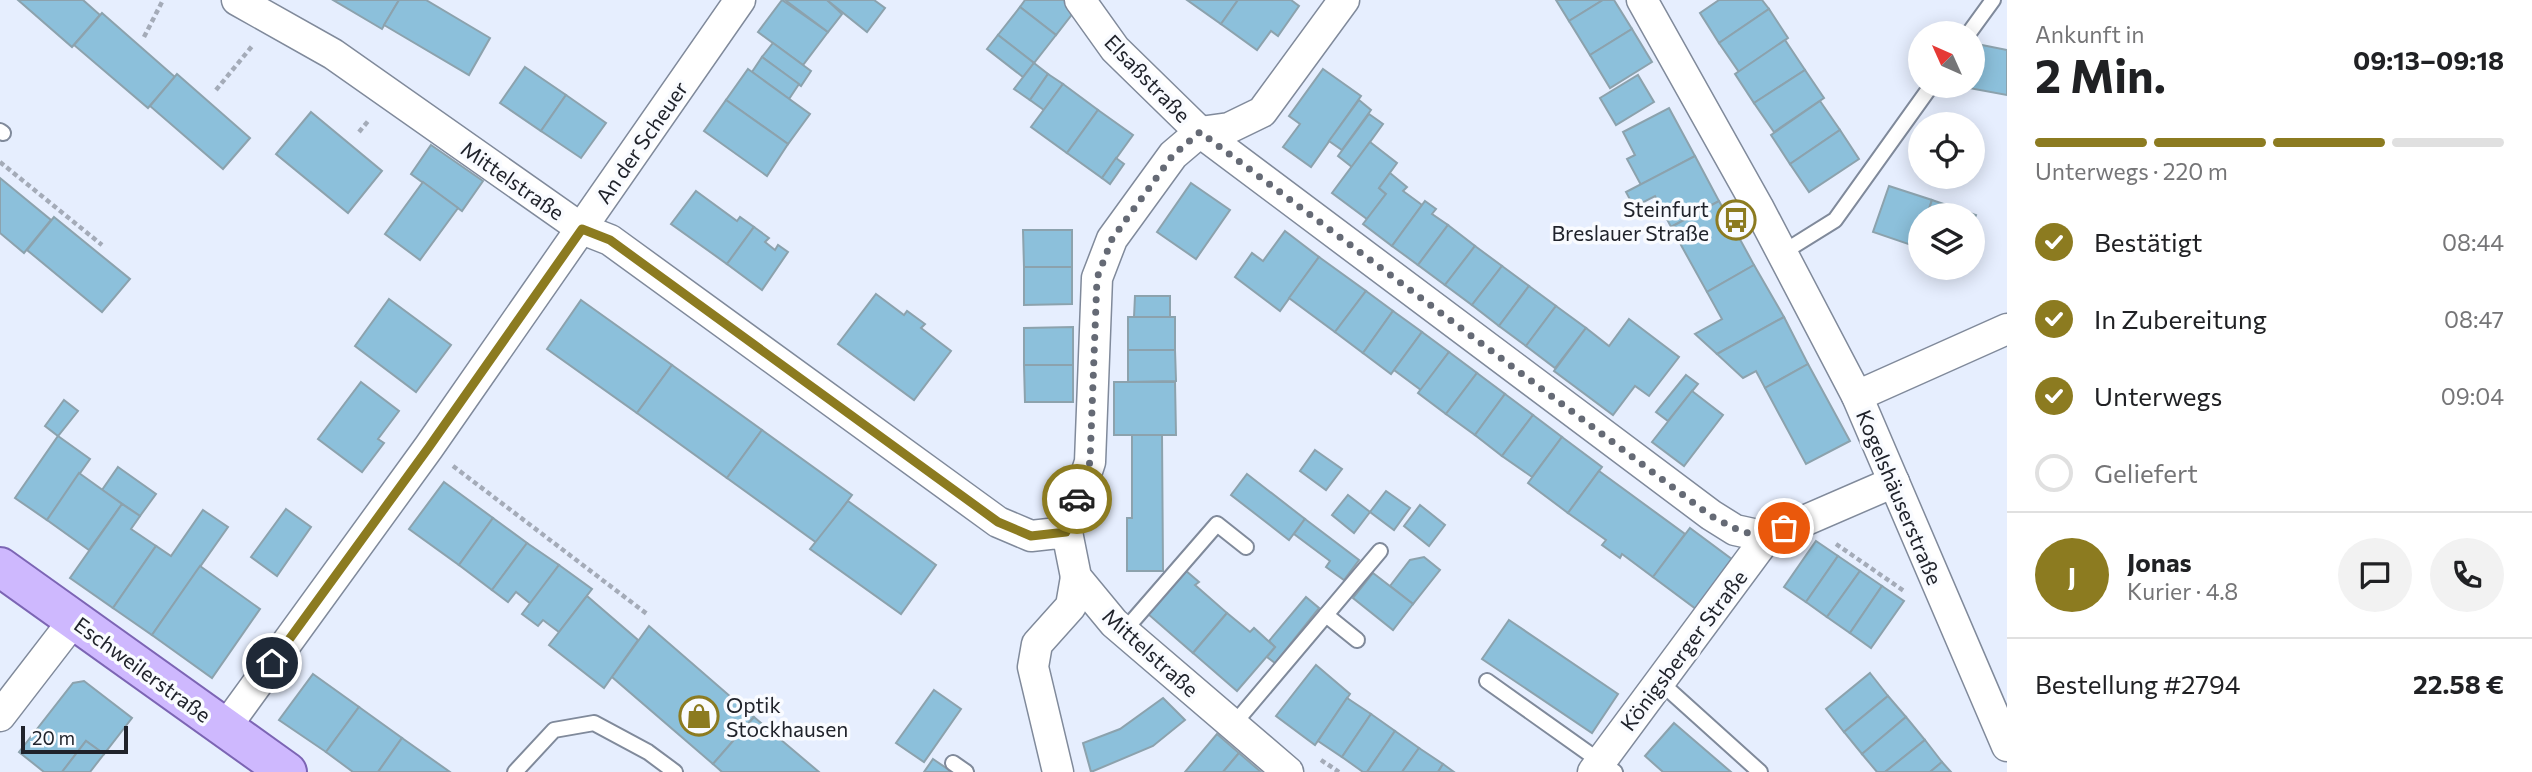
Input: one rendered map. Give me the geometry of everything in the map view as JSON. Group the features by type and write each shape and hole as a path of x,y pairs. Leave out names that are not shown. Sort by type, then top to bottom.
{"main road":[{"name":"Eschweilerstraße","path":"0,566 286,772"}],"street":[{"name":"Mittelstraße","path":"237,0 382,87 582,229 610,240 998,522 1031,536 1066,532 1076,577 1124,631 1288,772"},
{"name":"An der Scheuer","path":"225,728 429,447 740,0"},
{"name":"Elsaßstraße","path":"1080,0 1115,49 1200,132 1711,516 1735,530 1767,537"},
{"path":"1066,532 1090,462 1097,278 1112,239 1173,155 1200,132 1229,128 1262,112 1344,0"},
{"name":"Kogelshäuserstraße","path":"1642,0 1782,253 1857,396 2007,746"},
{"path":"1857,396 2007,329"},
{"name":"Königsberger Straße","path":"1603,768 1659,681 1767,537 1801,519 1894,482"},
{"path":"1058,772 1033,667 1037,644 1071,606 1076,577"},
{"path":"0,716 75,620"}],"lane":[{"path":"1978,21 1993,0"},
{"path":"1782,253 1835,220 1922,98"},
{"path":"1124,631 1217,524 1246,547"},
{"path":"1233,725 1380,551"},
{"path":"1326,615 1357,640"},
{"path":"1487,681 1603,768"},
{"path":"1659,681 1760,772"},
{"path":"515,772 554,730 594,723 648,752 676,772"},
{"path":"953,763 966,772"}],"path":[{"path":"144,37 163,0"},
{"path":"216,90 273,20"},
{"path":"0,162 102,245"},
{"path":"429,447 647,614"},
{"path":"1801,519 1906,592 1929,567"},
{"path":"1321,760 1339,772"}],"building":[{"path":"18,0 83,0 100,15 72,47"},
{"path":"333,0 399,0 382,29"},
{"path":"399,0 426,0 490,38 469,75 384,25"},
{"path":"782,0 828,32 803,65 758,32"},
{"path":"785,0 827,0 842,14 828,32"},
{"path":"827,0 874,0 885,8 867,32"},
{"path":"1025,0 1067,0 1077,8 1056,35 1020,7"},
{"path":"1187,0 1238,0 1221,24"},
{"path":"1238,0 1291,0 1299,6 1278,36 1271,31 1257,50 1221,24"},
{"path":"1556,0 1603,0 1569,21"},
{"path":"1603,0 1614,0 1632,29 1590,55 1569,21"},
{"path":"1719,0 1762,0 1769,9 1719,43 1700,13"},
{"path":"1020,7 1056,35 1034,63 998,35"},
{"path":"1769,9 1788,38 1739,72 1719,43"},
{"path":"102,13 175,77 148,108 74,45"},
{"path":"1632,29 1652,62 1610,88 1590,55"},
{"path":"998,35 1034,63 1023,77 987,49"},
{"path":"1785,40 1805,70 1754,103 1735,74"},
{"path":"773,43 811,71 801,86 762,57"},
{"path":"1985,46 2007,50 2007,95 1985,91"},
{"path":"762,57 799,84 789,99 752,72"},
{"path":"1034,63 1048,74 1030,100 1014,89"},
{"path":"525,67 566,95 541,131 500,103"},
{"path":"748,69 810,114 788,144 726,100"},
{"path":"1323,69 1361,96 1311,167 1283,147 1300,124 1289,116"},
{"path":"1805,70 1824,98 1774,132 1754,103"},
{"path":"177,74 250,138 223,169 150,106"},
{"path":"1048,74 1063,84 1044,110 1030,100"},
{"path":"1638,75 1654,102 1616,125 1600,98"},
{"path":"1063,84 1098,110 1067,153 1031,127"},
{"path":"566,95 606,123 581,158 541,131"},
{"path":"726,100 788,144 767,176 704,131"},
{"path":"1359,100 1371,110 1342,150 1329,141"},
{"path":"1820,101 1840,130 1790,164 1771,135"},
{"path":"1669,108 1695,156 1641,185 1627,159 1635,155 1623,132"},
{"path":"1098,110 1133,135 1102,178 1067,153"},
{"path":"311,112 382,171 348,213 276,154"},
{"path":"1369,114 1383,124 1352,167 1338,156"},
{"path":"1840,130 1859,159 1809,192 1790,164"},
{"path":"1370,142 1397,163 1379,188 1386,194 1367,219 1332,193"},
{"path":"431,145 483,181 462,211 411,174"},
{"path":"1695,156 1719,201 1671,227 1655,196 1634,207 1626,192"},
{"path":"1116,158 1124,164 1110,184 1102,178"},
{"path":"1390,173 1407,187 1403,191 1422,205 1392,246 1363,224 1386,194 1379,188"},
{"path":"0,178 51,220 24,253 0,233"},
{"path":"423,182 458,208 420,260 385,234"},
{"path":"1191,183 1230,210 1196,259 1157,232"},
{"path":"1889,186 1932,200 1931,203 1908,203 1908,244 1873,232"},
{"path":"696,191 737,221 740,217 754,227 727,264 671,224"},
{"path":"1425,201 1436,209 1432,214 1448,225 1418,265 1392,246"},
{"path":"1719,201 1754,265 1707,292 1671,227"},
{"path":"54,217 130,279 102,312 27,250"},
{"path":"1448,225 1475,246 1445,285 1418,265"},
{"path":"754,227 769,238 765,242 775,250 778,245 788,252 762,290 727,264"},
{"path":"1023,230 1072,230 1072,267 1024,267"},
{"path":"1285,231 1319,257 1280,311 1235,277 1252,253 1263,261"},
{"path":"1475,246 1502,266 1472,305 1445,285"},
{"path":"1319,257 1366,291 1335,332 1289,298"},
{"path":"1754,265 1784,317 1717,354 1695,334 1722,319 1707,292"},
{"path":"1502,266 1529,286 1499,326 1472,305"},
{"path":"1024,267 1072,267 1072,304 1024,305"},
{"path":"1529,286 1556,306 1526,346 1499,326"},
{"path":"1366,291 1393,311 1363,353 1335,332"},
{"path":"876,294 904,315 907,311 925,324 921,328 951,351 914,400 838,344"},
{"path":"1135,296 1170,296 1170,317 1134,317"},
{"path":"389,299 451,345 416,392 355,346"},
{"path":"581,300 672,365 637,413 547,349"},
{"path":"1556,306 1586,328 1555,368 1526,346"},
{"path":"1393,311 1422,332 1391,374 1363,353"},
{"path":"1128,317 1175,317 1175,350 1128,350"},
{"path":"1784,317 1808,364 1765,388 1756,371 1743,378 1717,354"},
{"path":"1629,319 1679,357 1649,396 1635,386 1613,415 1554,371 1586,328 1609,346"},
{"path":"1073,327 1073,365 1024,365 1024,328"},
{"path":"1422,332 1449,352 1421,390 1394,370"},
{"path":"1128,350 1175,350 1176,381 1128,382"},
{"path":"1449,352 1477,373 1446,414 1418,393"},
{"path":"1808,364 1850,441 1806,464 1765,388"},
{"path":"672,365 762,430 727,478 637,413"},
{"path":"1024,365 1073,365 1073,402 1025,402"},
{"path":"1477,373 1505,394 1475,435 1446,414"},
{"path":"1686,375 1698,384 1668,421 1656,412"},
{"path":"361,382 399,411 378,439 384,443 362,472 318,439"},
{"path":"1114,382 1175,382 1176,435 1114,435"},
{"path":"1692,391 1723,415 1684,466 1652,442"},
{"path":"1505,394 1533,415 1502,456 1475,435"},
{"path":"64,400 78,411 58,436 45,426"},
{"path":"1533,415 1562,437 1532,477 1502,456"},
{"path":"762,430 852,495 817,543 727,478"},
{"path":"1132,435 1162,435 1163,571 1127,571 1127,518 1132,518"},
{"path":"58,436 90,459 47,520 15,498"},
{"path":"1562,437 1602,467 1568,513 1528,483"},
{"path":"1315,450 1342,469 1326,490 1300,471"},
{"path":"118,467 156,494 140,516 102,490"},
{"path":"1599,471 1685,534 1653,577 1622,554 1620,558 1602,545 1606,540 1568,513"},
{"path":"79,473 122,504 89,550 47,520"},
{"path":"1247,474 1305,519 1289,540 1231,495"},
{"path":"444,482 493,518 459,565 409,529"},
{"path":"1386,491 1410,508 1394,530 1370,512"},
{"path":"1348,495 1370,512 1354,533 1332,515"},
{"path":"848,501 936,565 901,614 810,549"},
{"path":"122,504 140,516 131,529 156,546 113,608 70,578"},
{"path":"1420,505 1445,525 1429,546 1404,526"},
{"path":"286,509 311,527 277,576 251,557"},
{"path":"203,510 228,527 152,635 113,608 156,546 171,556"},
{"path":"493,518 527,543 492,590 459,565"},
{"path":"1305,519 1359,560 1344,580 1326,567 1330,561 1294,534"},
{"path":"1690,528 1733,560 1696,609 1653,577"},
{"path":"1816,541 1838,556 1806,602 1784,587"},
{"path":"527,543 559,565 531,604 516,592 508,602 492,590"},
{"path":"1838,556 1860,571 1827,617 1806,602"},
{"path":"1424,557 1440,570 1413,604 1390,586 1410,560"},
{"path":"559,565 592,589 559,632 543,620 538,626 522,614"},
{"path":"200,566 260,609 212,678 152,635"},
{"path":"1185,570 1199,582 1195,585 1227,613 1193,653 1148,614"},
{"path":"1860,571 1882,586 1850,633 1827,617"},
{"path":"1373,573 1413,604 1393,630 1353,598"},
{"path":"1882,586 1904,601 1871,648 1850,633"},
{"path":"587,596 638,640 604,688 549,645"},
{"path":"1306,597 1319,608 1275,663 1267,657 1275,647 1269,641"},
{"path":"1227,613 1250,632 1254,628 1275,647 1237,691 1193,653"},
{"path":"1509,620 1618,694 1592,733 1482,659"},
{"path":"649,626 754,717 713,764 612,677"},
{"path":"1316,665 1350,694 1315,745 1276,716"},
{"path":"1870,673 1888,696 1844,732 1826,709"},
{"path":"313,674 359,707 326,752 279,720"},
{"path":"84,681 132,718 104,754 86,741 62,772 44,772 19,752 73,683"},
{"path":"934,690 961,709 924,762 896,743"},
{"path":"1888,696 1906,717 1862,754 1844,732"},
{"path":"1163,698 1185,720 1153,746 1091,772 1083,743 1120,729"},
{"path":"1347,698 1371,714 1342,757 1318,741"},
{"path":"359,707 402,738 378,772 353,772 326,752"},
{"path":"1371,714 1395,731 1367,772 1363,772 1342,757"},
{"path":"754,717 819,772 722,772 713,764"},
{"path":"1906,717 1925,740 1885,772 1877,772 1862,754"},
{"path":"1674,723 1731,772 1663,772 1645,756"},
{"path":"1395,731 1419,748 1402,772 1367,772"},
{"path":"1217,734 1239,753 1223,772 1185,772"},
{"path":"402,738 450,772 378,772"},
{"path":"1925,740 1942,762 1930,772 1885,772"},
{"path":"86,741 104,754 90,772 62,772"},
{"path":"1419,748 1443,764 1438,772 1402,772"},
{"path":"1239,753 1261,772 1223,772"},
{"path":"933,759 952,772 924,772"},
{"path":"1942,762 1951,772 1930,772"},
{"path":"1443,764 1454,772 1438,772"}],"way so far":[{"path":"1077,499 1090,462 1097,278 1112,239 1173,155 1200,132 1711,516 1735,530 1767,537 1784,528"}],"place":[{"name":"Steinfurt Breslauer Straße","path":"1736,220"},
{"name":"Optik Stockhausen","path":"699,716"}],"route":[{"path":"272,663 429,447 582,229 610,240 998,522 1031,536 1066,532 1077,499"}]}
